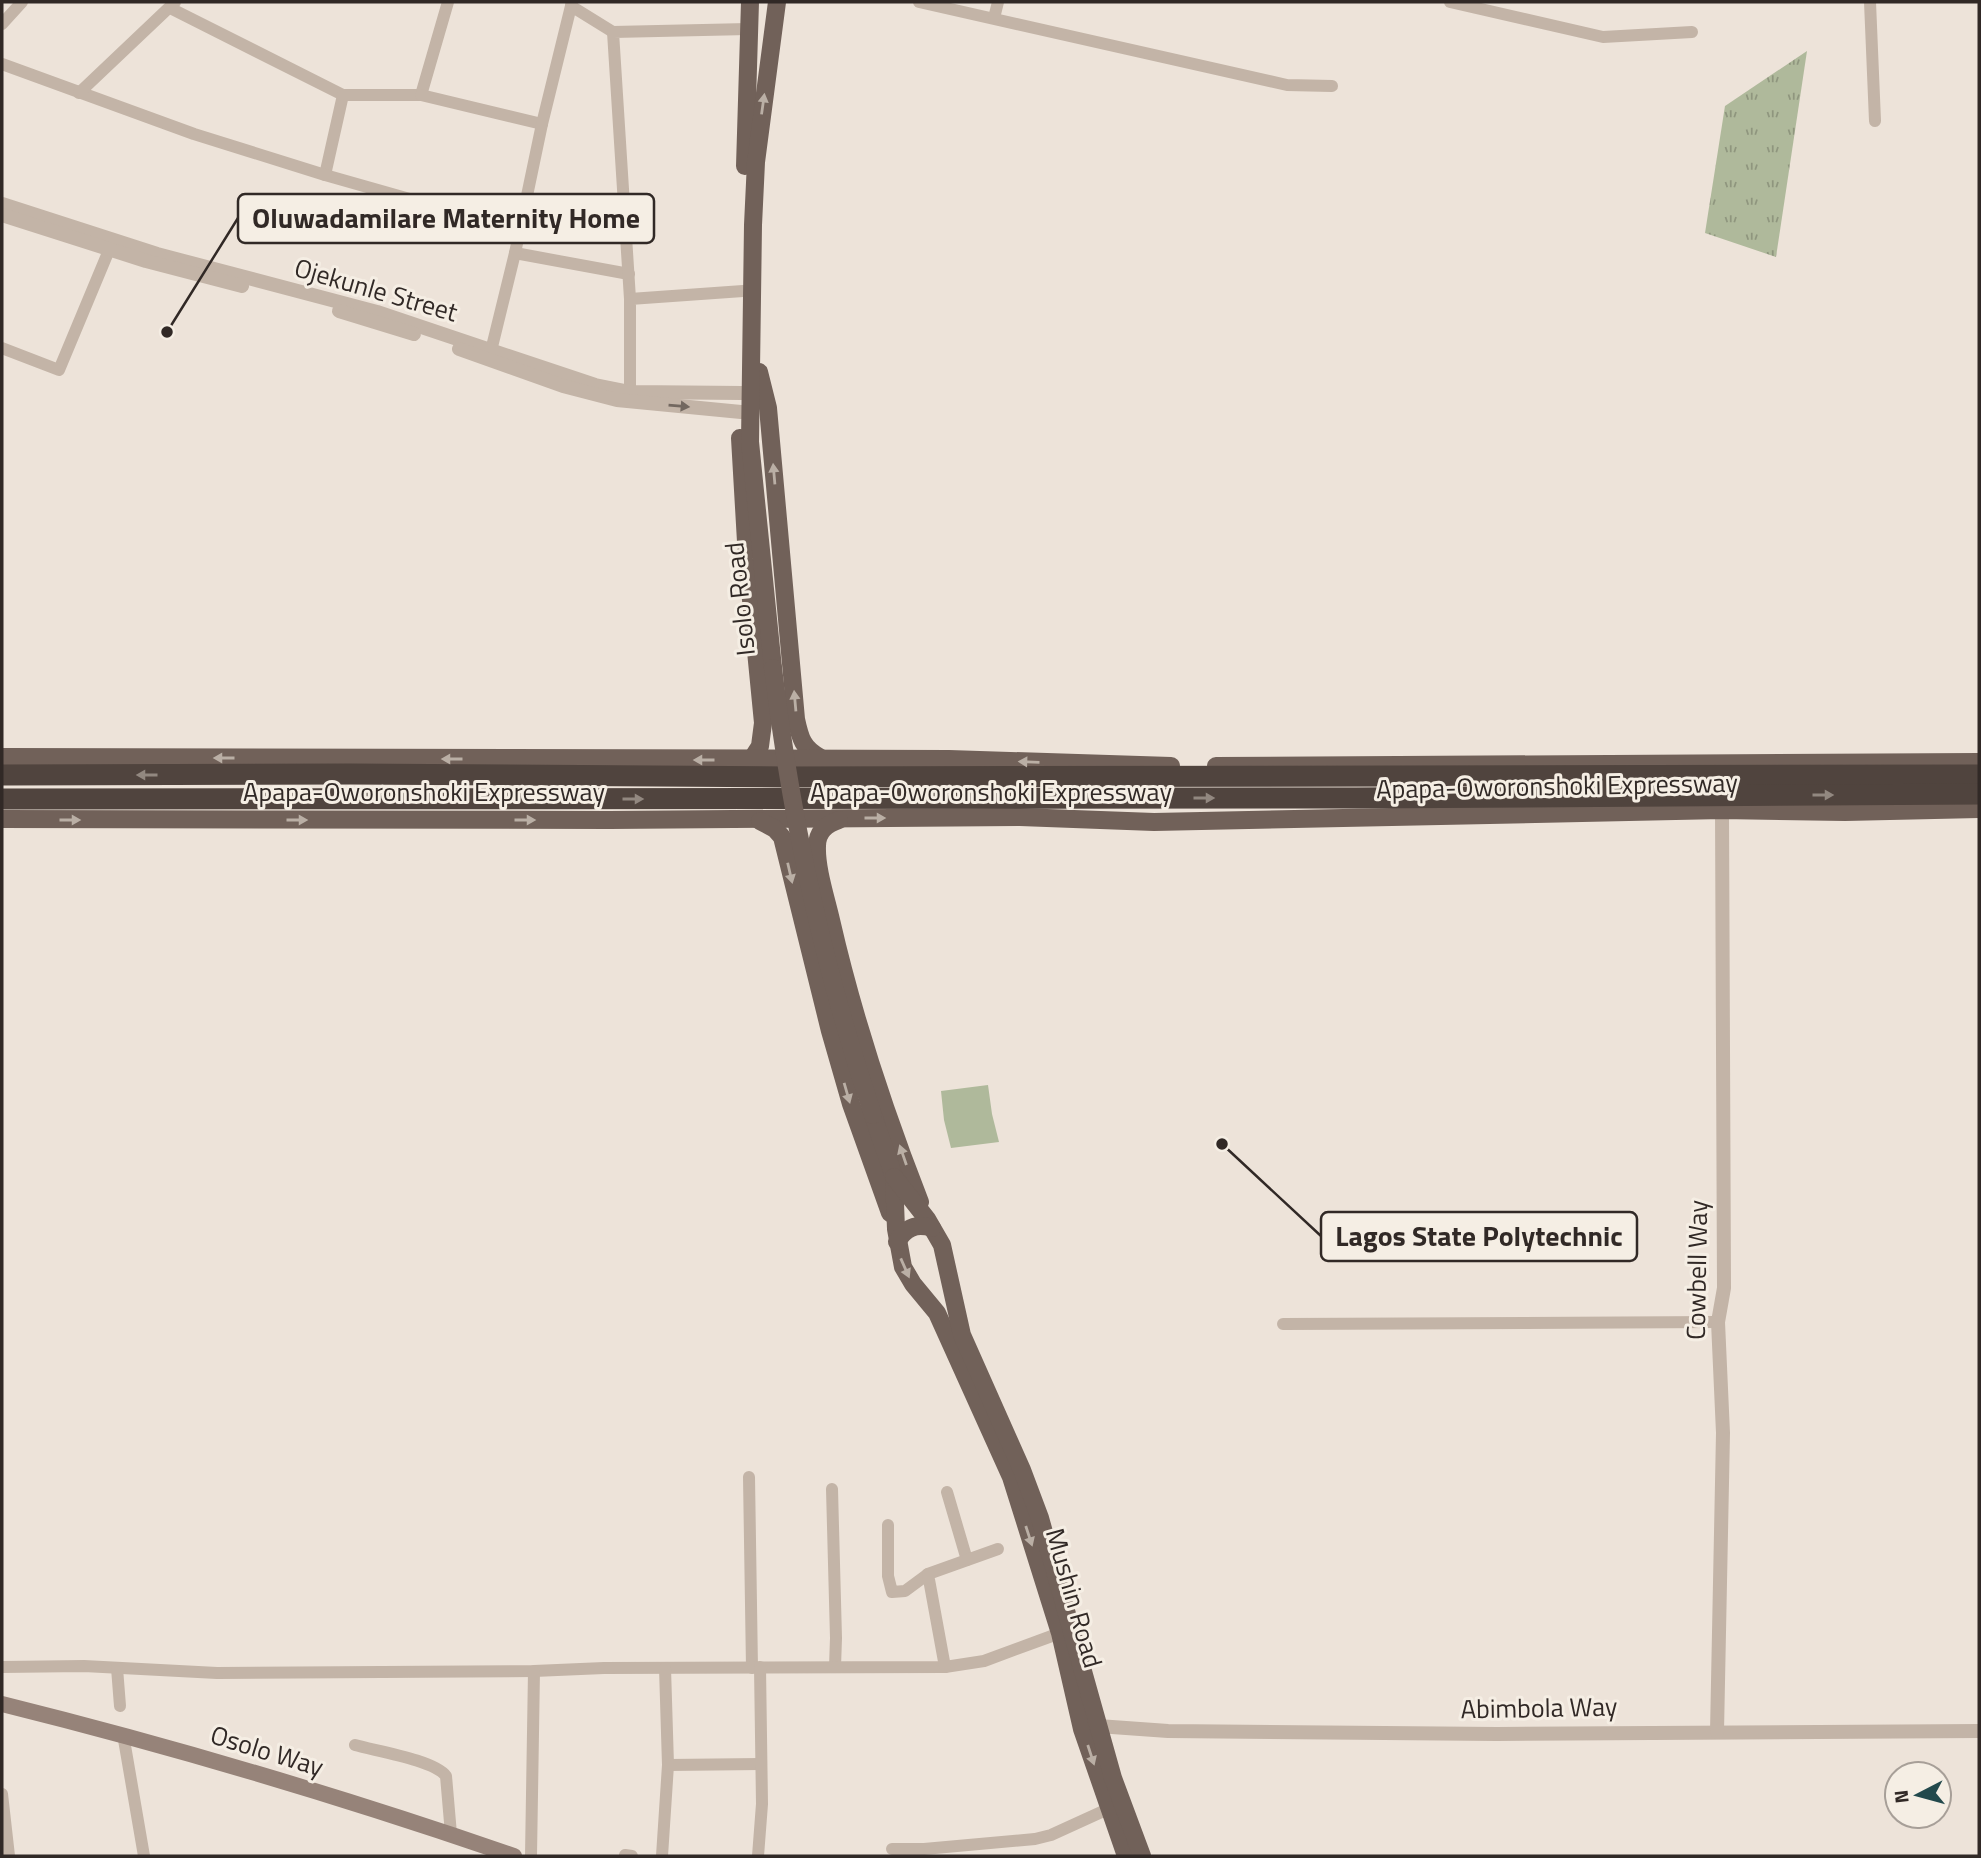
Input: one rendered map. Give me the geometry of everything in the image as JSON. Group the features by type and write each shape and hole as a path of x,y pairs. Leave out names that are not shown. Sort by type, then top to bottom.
{"highway":[{"name":"Apapa-Oworonshoki Expressway","path":"2,775 1979,775"},
{"name":"Apapa-Oworonshoki Expressway","path":"2,799 1357,798 1979,794"}],"main road":[{"path":"750,2 741,393 742,496 763,723 760,746 751,760"},
{"name":"Isolo Road","path":"777,2 756,162 750,442 781,737 798,836 847,1038 894,1177"},
{"path":"752,351 768,408 796,719 804,746 821,758"},
{"path":"741,393 750,442"},
{"name":"Apapa-Oworonshoki Expressway","path":"2,757 949,759 1146,766 1979,762"},
{"name":"Apapa-Oworonshoki Expressway","path":"2,819 1020,817 1154,822 1722,810 1845,812 1979,809"},
{"path":"757,819 775,829 782,837 836,1055 896,1235 903,1268 937,1313 965,1360"},
{"path":"842,819 828,824 818,838 817,849 823,884 859,1026 929,1223"},
{"path":"894,1177 896,1235"},
{"path":"894,1177 942,1245 965,1360"},
{"path":"896,1235 929,1223"},
{"path":"920,1293 939,1291 950,1276"},
{"name":"Mushin Road","path":"965,1360 1011,1477 1060,1633 1082,1729 1126,1856"},
{"name":"Mushin Road","path":"965,1360 1022,1470 1040,1518 1117,1790 1142,1856"},
{"name":"Osolo Way","path":"2,1704 123,1734 514,1856"}],"street":[{"path":"2,24 22,2"},
{"path":"421,95 448,2"},
{"path":"919,2 1287,85 1332,86"},
{"path":"994,18 998,2"},
{"path":"1450,2 1602,37 1692,32"},
{"path":"1870,2 1875,121"},
{"path":"490,355 571,4 613,32 748,29"},
{"path":"79,93 173,5 343,95 421,95 542,124"},
{"path":"613,32 629,274 630,392"},
{"path":"2,64 194,134 324,175 519,230"},
{"path":"324,175 343,95"},
{"name":"Ojekunle Street","path":"2,204 110,245"},
{"name":"Ojekunle Street","path":"2,215 377,312 564,386 617,400 741,412"},
{"path":"2,348 59,370 110,245"},
{"path":"515,253 629,274"},
{"path":"630,299 743,291"},
{"name":"Ojekunle Street","path":"490,355 595,385 630,392 741,393"},
{"name":"Cowbell Way","path":"1717,1732 1723,1433 1718,1322 1724,1288 1722,810"},
{"path":"1283,1324 1718,1322"},
{"path":"748,1477 761,1764 762,1804 758,1856"},
{"path":"832,1489 835,1667"},
{"path":"947,1492 967,1560"},
{"path":"888,1525 888,1576 892,1592 905,1591 928,1574 998,1549"},
{"path":"928,1574 945,1667"},
{"path":"2,1667 117,1668 217,1673 945,1667 984,1661 1060,1633"},
{"path":"117,1668 120,1706"},
{"path":"662,1856 668,1765 665,1668"},
{"path":"531,1856 534,1671"},
{"name":"Abimbola Way","path":"1098,1726 1168,1731 1455,1734 1979,1731"},
{"path":"123,1734 144,1856"},
{"path":"355,1745 442,1771 446,1776 450,1834"},
{"path":"668,1765 761,1764"},
{"path":"2,1794 9,1856"},
{"path":"892,1849 924,1849 1035,1839 1051,1835 1108,1809"}],"green space":[{"path":"1807,51 1776,257 1705,233 1725,106"},
{"path":"988,1085 999,1142 951,1148 941,1091"}],"place":[{"name":"Oluwadamilare Maternity Home","path":"167,332"},
{"name":"Lagos State Polytechnic","path":"1222,1144"}]}
